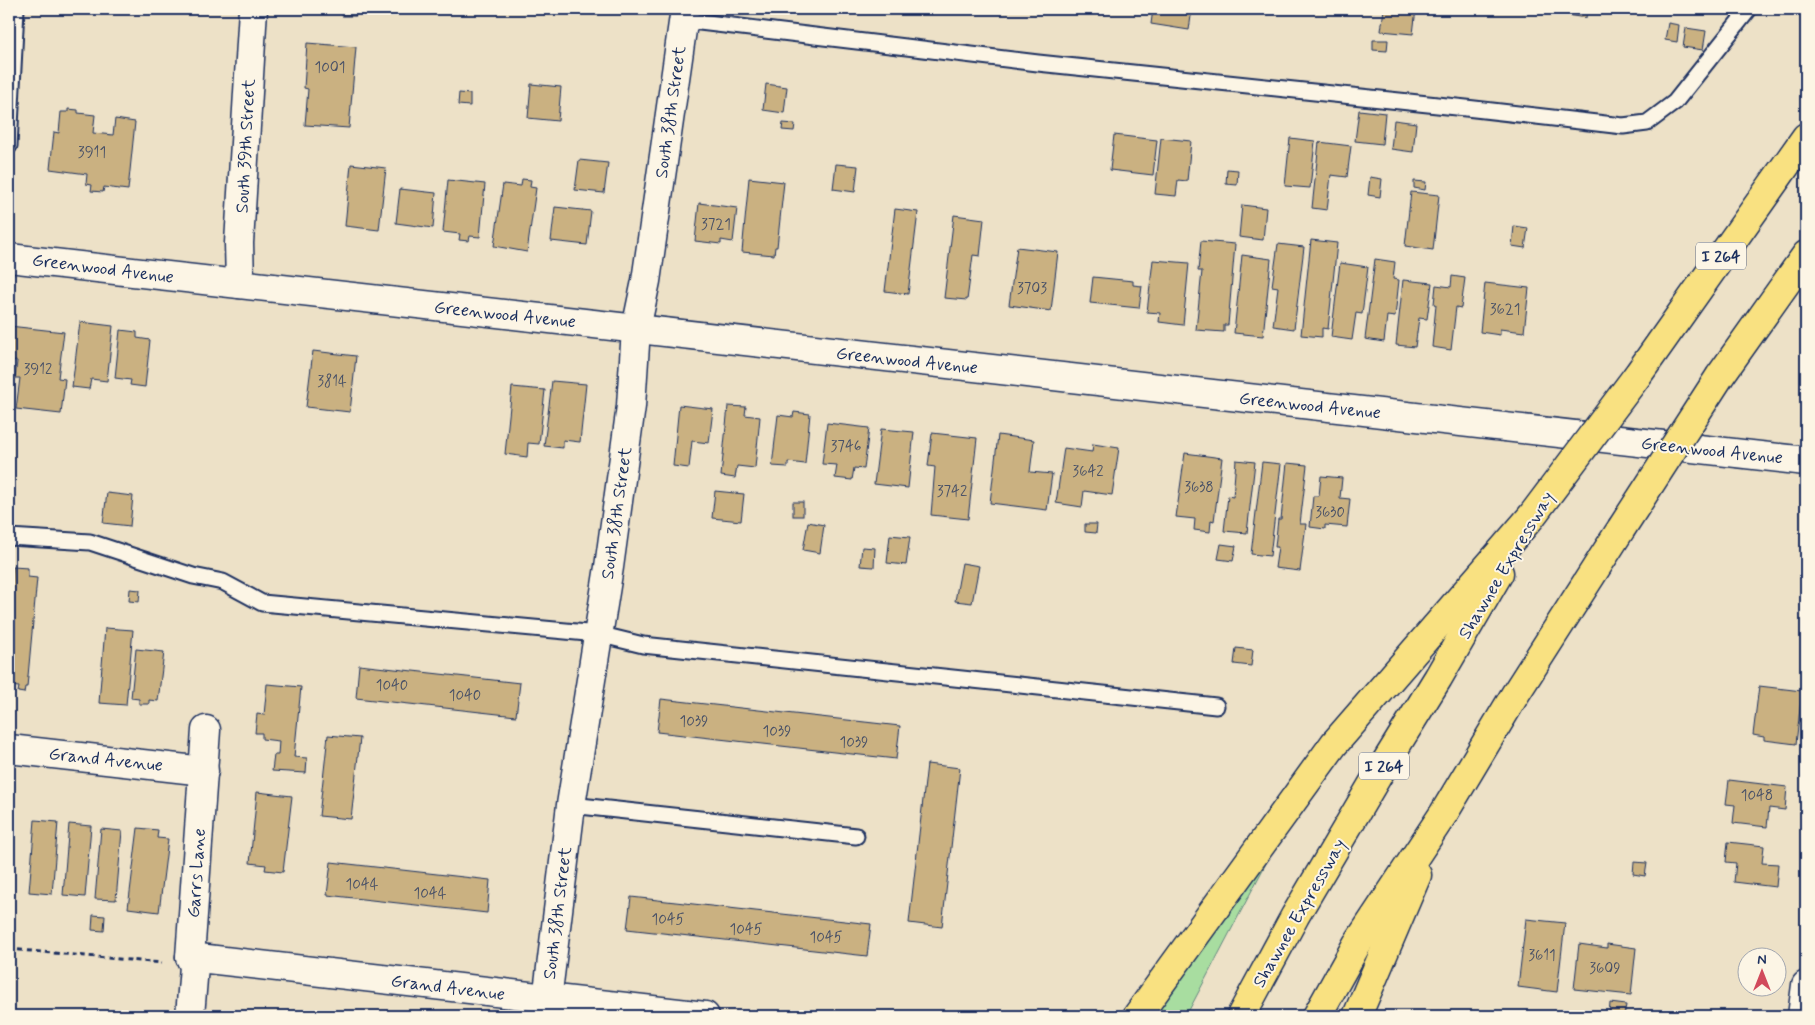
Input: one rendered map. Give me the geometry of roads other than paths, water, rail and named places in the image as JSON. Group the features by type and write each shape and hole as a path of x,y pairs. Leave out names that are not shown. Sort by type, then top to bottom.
{"highway":[{"name":"Shawnee Expressway","path":"1240,1016 1305,899 1438,678 1530,518 1637,376 1806,136"},
{"path":"1317,1016 1357,944 1444,813 1516,693 1621,529 1720,376 1806,255"},
{"path":"1136,1016 1334,744 1530,518"},
{"path":"1357,1016 1444,813"}],"street":[{"name":"South 39th Street","path":"240,284 240,243 254,9"},
{"name":"South 38th Street","path":"546,1007 570,806 598,634 631,406 636,329 646,281 684,14"},
{"name":"Greenwood Avenue","path":"9,258 1806,461"},
{"name":"Garrs Lane","path":"190,1016 206,730"},
{"name":"Grand Avenue","path":"9,749 204,770"},
{"name":"Grand Avenue","path":"192,962 546,1007 705,1016"},
{"path":"1802,1016 1806,985"}],"lane":[{"path":"9,146 16,9"},
{"path":"684,14 1038,63 1622,126 1648,123 1675,102 1749,9"},
{"path":"9,537 90,542 193,576 223,582 262,603 598,634 643,645 1216,706"},
{"path":"570,806 856,836"}]}
